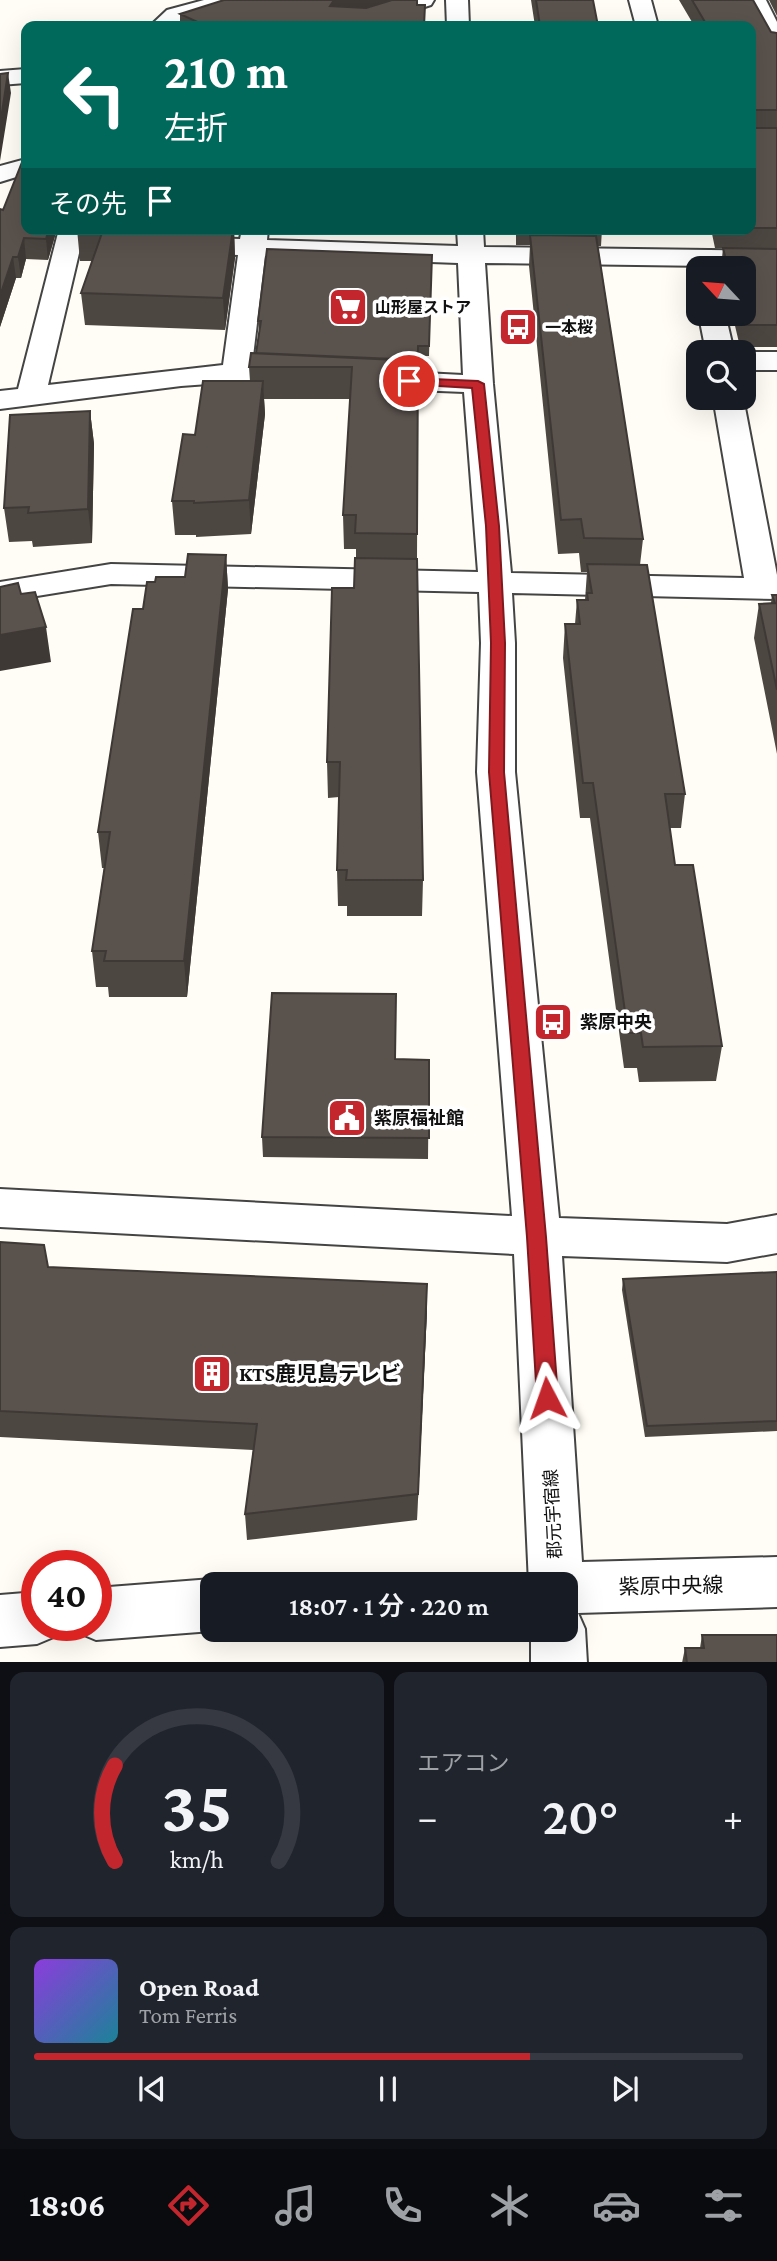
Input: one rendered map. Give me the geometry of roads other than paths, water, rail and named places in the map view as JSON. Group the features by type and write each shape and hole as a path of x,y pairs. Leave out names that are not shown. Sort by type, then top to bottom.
{"street":[{"path":"168,21 228,0"},
{"path":"359,21 423,0"},
{"path":"457,0 458,21"},
{"path":"640,0 646,21"},
{"path":"755,0 769,36"},
{"path":"0,78 21,76"},
{"path":"0,174 21,168"},
{"path":"31,395 71,235 471,242 686,262"},
{"path":"694,235 699,256"},
{"path":"236,373 254,239"},
{"name":"郡元宇宿線","path":"471,242 478,384 492,526 498,643 496,772 537,1237 555,1572"},
{"path":"756,260 777,259"},
{"path":"756,361 777,361"},
{"path":"0,400 181,377 236,373 478,384"},
{"path":"0,592 111,574 770,589 731,410"},
{"path":"0,1208 537,1237 727,1243 777,1234"},
{"name":"紫原中央線","path":"578,1588 777,1582"},
{"path":"112,1613 200,1606"},
{"path":"0,1621 21,1619"},
{"path":"558,1642 559,1662"}],"place":[{"name":"山形屋ストア","path":"348,307"},
{"name":"一本桜","path":"518,327"},
{"name":"紫原中央","path":"553,1022"},
{"name":"紫原福祉館","path":"347,1118"},
{"name":"KTS鹿児島テレビ","path":"212,1374"}]}
